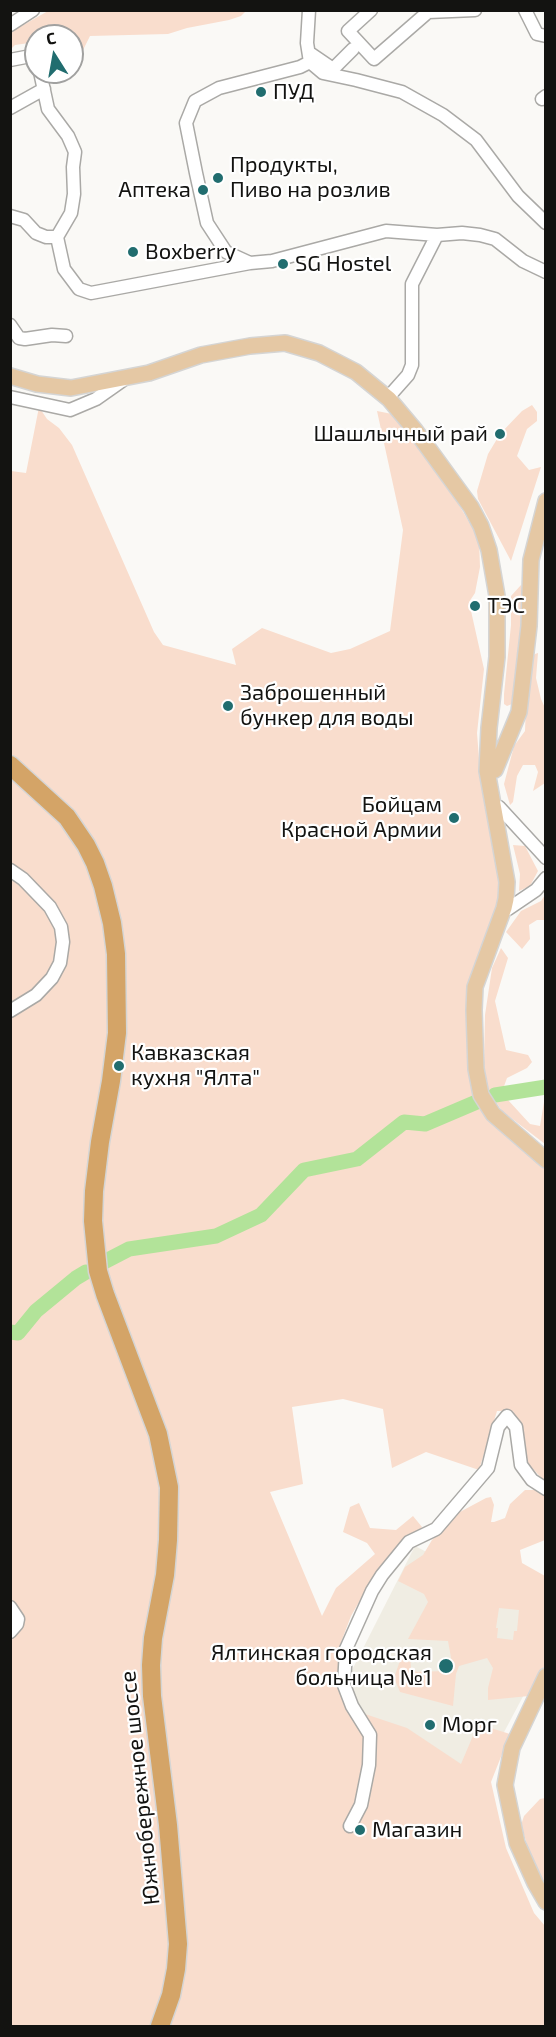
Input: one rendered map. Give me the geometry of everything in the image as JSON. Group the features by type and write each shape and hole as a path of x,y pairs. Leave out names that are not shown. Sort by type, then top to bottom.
{"highway":[{"name":"Южнобережное шоссе","path":"10,765 67,817 86,846 102,880 114,944 118,1005 117,1033 94,1191 93,1221 98,1271 102,1287 158,1434 169,1487 165,1575 153,1638 151,1665 152,1696 168,1825 178,1944 171,1995 160,2026"},
{"name":"Южнобережное шоссе","path":"10,774 41,799 84,854 96,890 106,952 109,1013 107,1047 92,1140 85,1219 87,1248 96,1291 150,1431 158,1460 161,1486 162,1511 144,1662 145,1694 170,1902 171,1943 170,1968 153,2026"}],"main road":[{"path":"10,376 38,384 71,388 149,367 201,349 250,340 287,339 323,349 357,366 391,396 442,457 486,525 498,572 502,608 492,767 495,800 514,871 513,893 475,987 476,1069 481,1095 493,1114 546,1160"},
{"path":"10,368 54,380 70,381 120,375"},
{"path":"492,767 519,706 529,626 531,561 546,501"},
{"path":"494,709 503,713 511,712 519,706"},
{"path":"506,909 478,995 481,1064 491,1100 504,1117 546,1149"},
{"path":"546,1676 512,1748 505,1785 517,1843 534,1883 546,1902"}],"street":[{"path":"10,25 33,10"},
{"path":"309,10 309,57 323,73 402,92 443,115 476,140 518,196 546,223"},
{"path":"371,10 348,31 374,59 428,12 475,10"},
{"path":"525,10 537,34 546,36"},
{"path":"309,57 333,69 353,49"},
{"path":"250,263 226,252 207,223 186,123 195,101 219,87 300,67 309,57"},
{"path":"43,84 48,110 68,136 75,152 71,213 57,237 63,269 79,288 91,292 272,261 386,231 437,235 462,233 480,235 495,239 523,261 546,272"},
{"path":"10,108 44,89"},
{"path":"10,216 24,220 36,233 46,237 57,237"},
{"path":"391,396 408,375 412,365 412,284 437,235"},
{"path":"10,325 19,338 66,336"},
{"path":"10,397 70,410 96,399 120,375"},
{"path":"495,800 546,858"},
{"path":"10,870 23,879 50,907 61,927 63,942 60,963 52,978 36,995 10,1011"},
{"path":"506,909 536,890 546,878"},
{"path":"350,1826 361,1805 369,1765 369,1735 352,1706 344,1685 346,1649 372,1591 409,1542 436,1528 488,1468 498,1427 507,1416 516,1427 521,1465 532,1480 546,1489"},
{"path":"10,1607 18,1619 10,1632"}],"shaded area":[{"path":"244,10 245,12 229,20 168,34 90,36 84,48 84,24 25,24 48,11"},
{"path":"24,25 24,44 15,45 11,49 11,32"},
{"path":"532,405 537,412 537,421 527,429 517,456 529,470 541,467 511,561 478,499 477,491 488,454 500,434 522,411"},
{"path":"39,407 47,419 59,428 72,445 154,632 163,645 236,665 232,649 262,628 331,653 350,649 390,631 403,530 377,411 392,414 432,459 479,539 480,567 475,593 469,602 484,669 477,733 480,771 503,889 484,952 473,1089 545,1165 545,1482 523,1458 522,1436 513,1411 497,1411 479,1470 426,1452 392,1468 383,1409 343,1399 292,1407 303,1484 270,1492 322,1616 336,1588 375,1554 367,1543 343,1532 350,1507 359,1503 370,1528 396,1530 413,1516 422,1527 392,1558 363,1595 351,1616 337,1653 362,1713 407,1728 461,1764 478,1724 510,1734 491,1782 506,1848 534,1913 545,1926 545,2026 11,2026 11,471 26,473"},
{"path":"521,585 523,596 514,699 512,704 507,706 504,704 504,694 511,625 511,596"},
{"path":"538,653 536,678 545,708 545,783 533,791 538,772 535,765 523,765 517,776 513,802 510,805 504,784 514,746 525,731 527,678 530,661"},
{"path":"513,845 525,846 538,871 530,886 519,891 520,874"},
{"path":"545,895 545,920 537,920 529,925 530,939 522,949 506,932 521,911 541,901"},
{"path":"501,948 508,958 495,1001 506,1050 528,1055 532,1062 527,1068 507,1078 503,1089 508,1100 530,1124 540,1126 545,1103 545,1144 502,1111 488,1090 484,1064 485,1015 492,968"},
{"path":"525,1490 541,1490 545,1494 545,1540 520,1550 522,1563 545,1576 545,1665 529,1696 488,1700 488,1688 493,1668 487,1658 459,1666 453,1706 400,1692 394,1678 404,1649 410,1656 411,1668 417,1672 445,1671 452,1663 448,1641 408,1639 428,1602 424,1594 398,1581 405,1567 423,1555 432,1540 458,1513 491,1497 494,1505 491,1522 494,1522 505,1518 510,1504","holes":["499,1608 519,1610 517,1631 514,1631 513,1640 497,1638"]},
{"name":"Ялтинская городская больница №1","path":"415,1546 545,1613 545,1655 485,1768 471,1773 370,1731 348,1678"},
{"path":"545,1798 545,1892 539,1883 521,1825 524,1816 540,1799"}],"waterway":[{"path":"495,1095 546,1087"},
{"path":"102,1263 129,1249 216,1236 261,1215 304,1170 357,1159 404,1122 425,1124 479,1101"},
{"path":"10,1332 18,1333 36,1311 86,1272"}],"place":[{"name":"ПУД","path":"261,92"},
{"name":"Продукты, Пиво на розлив","path":"218,178"},
{"name":"Аптека","path":"203,190"},
{"name":"Boxberry","path":"133,252"},
{"name":"SG Hostel","path":"283,264"},
{"name":"Шашлычный рай","path":"500,434"},
{"name":"ТЭС","path":"475,606"},
{"name":"Заброшенный бункер для воды","path":"228,706"},
{"name":"Бойцам Красной Армии","path":"454,818"},
{"name":"Кавказская кухня \"Ялта\"","path":"119,1066"},
{"name":"Ялтинская городская больница №1","path":"446,1666"},
{"name":"Морг","path":"430,1725"},
{"name":"Магазин","path":"360,1830"}]}
